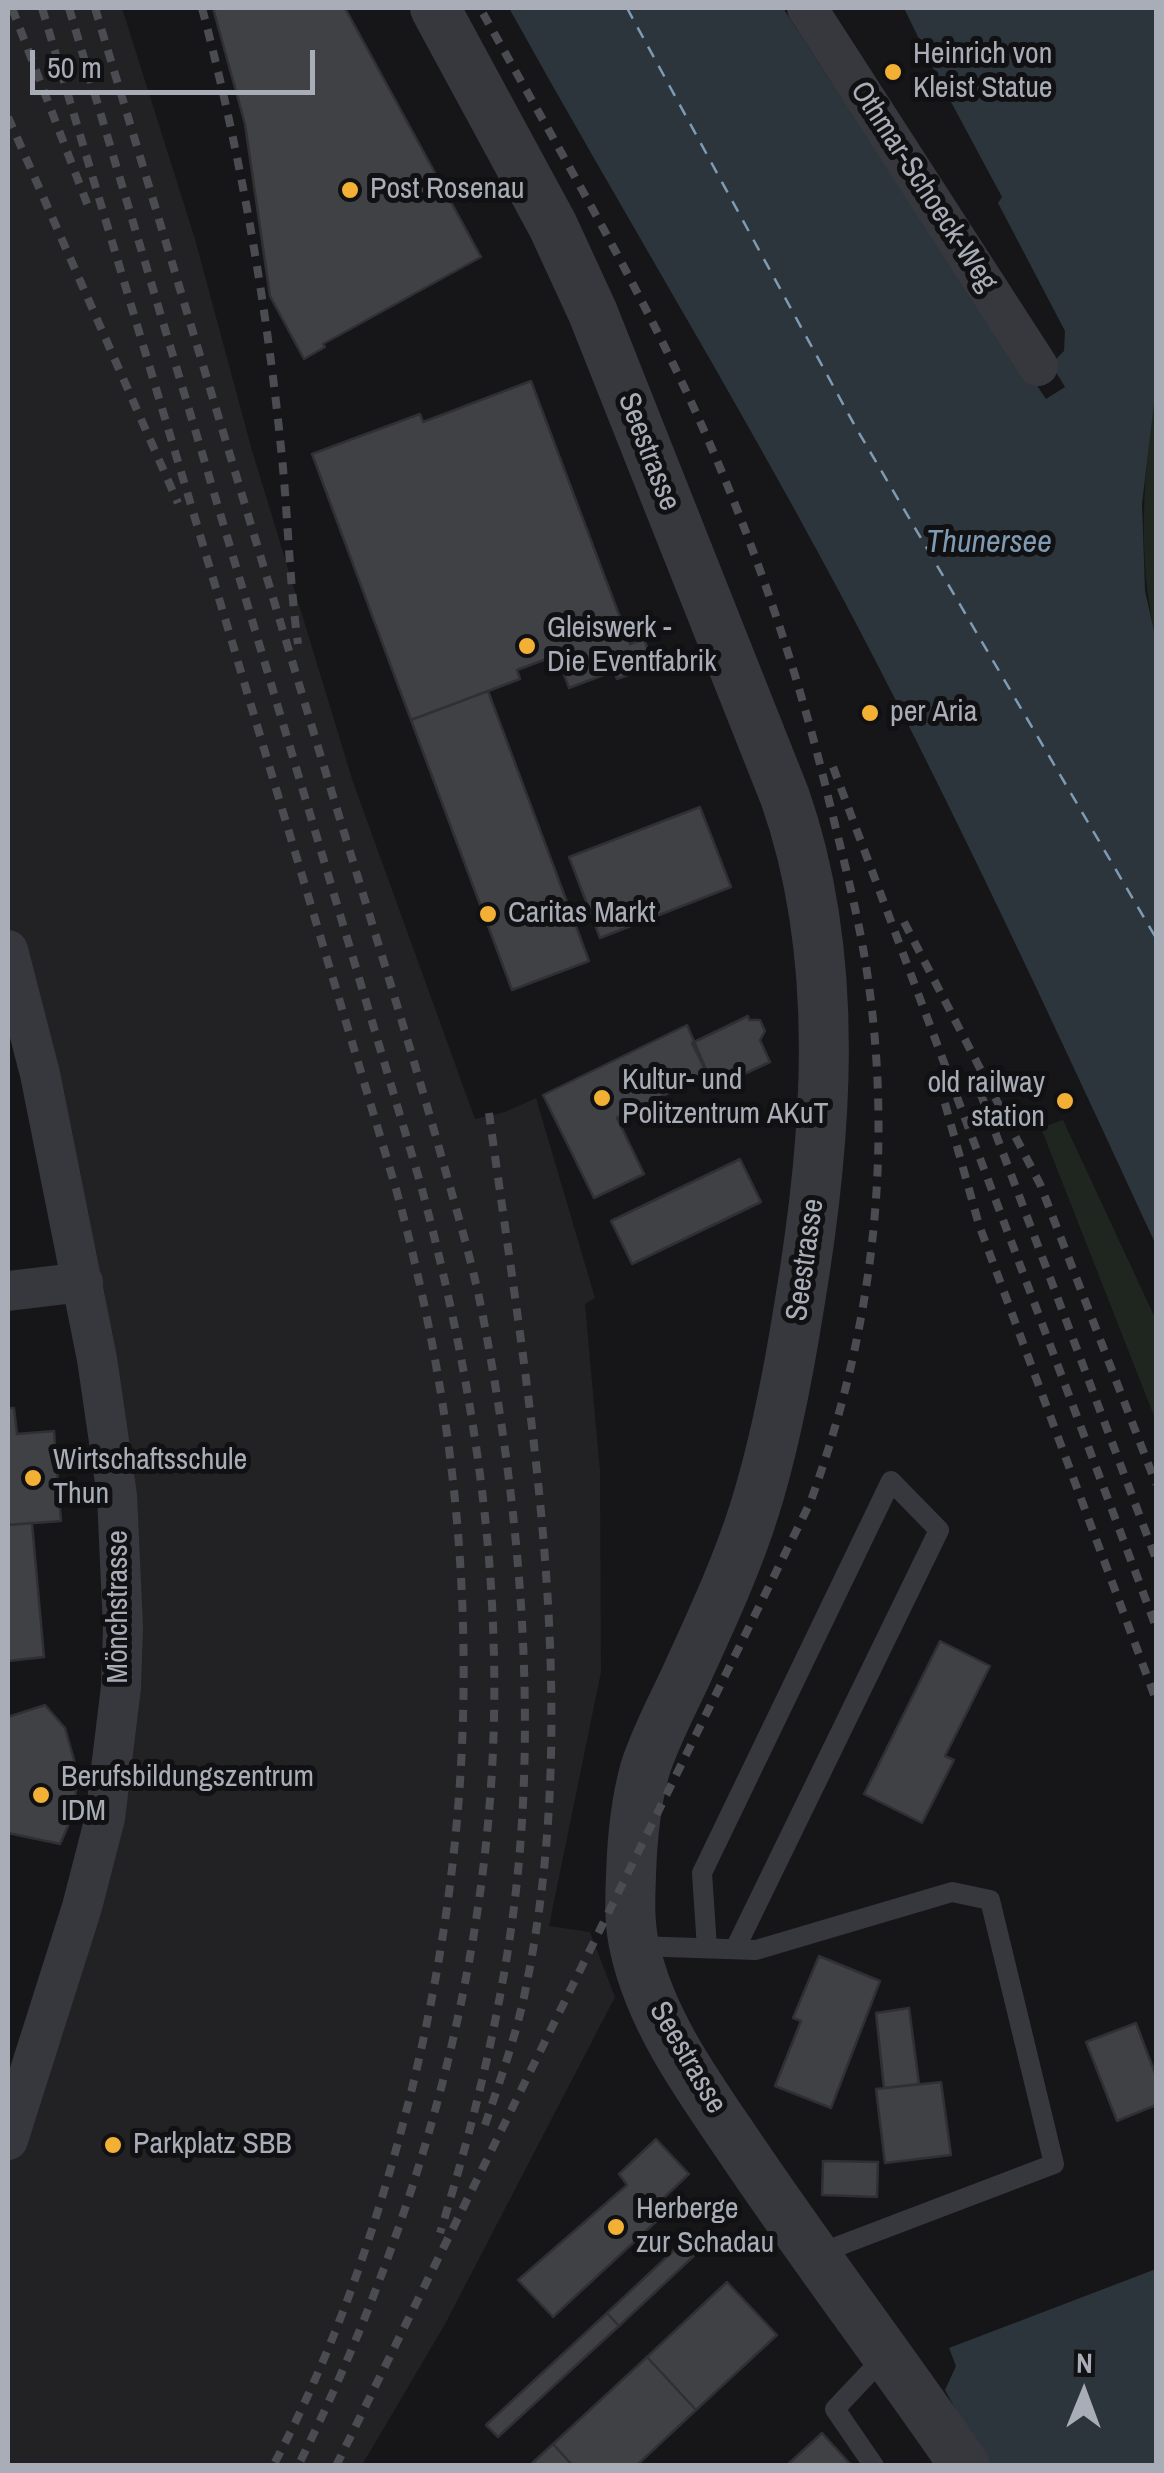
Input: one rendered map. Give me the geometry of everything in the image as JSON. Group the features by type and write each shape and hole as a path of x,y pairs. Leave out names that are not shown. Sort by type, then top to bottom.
{"street":[{"name":"Seestrasse","path":"434,8 553,226 594,313 785,797 805,861 814,915 823,1064 817,1180 793,1347 754,1510 715,1614 646,1768 631,1853 634,1946 654,2005 675,2048 813,2256 964,2466"},
{"name":"Othmar-Schoeck-Weg","path":"807,8 1038,366"},
{"name":"Mönchstrasse","path":"8,950 40,1074 84,1282 117,1496 123,1628 121,1687 105,1818 82,1907 8,2140"},
{"path":"8,1291 84,1282"}],"lane":[{"path":"707,1948 702,1873 891,1481 939,1530 736,1949"},
{"path":"634,1946 756,1950 952,1892 990,1900 1054,2164 813,2256"},
{"path":"874,2466 835,2409 886,2355"}],"shaded area":[{"path":"8,8 122,8 195,239 251,447 353,782 475,1119 505,1112 536,1098 595,1298 585,1304 600,1471 601,1672 549,1926 590,1932 615,1997 444,2326 362,2465 8,2466 8,2140 82,1907 123,1628 8,950"},
{"path":"1156,387 1156,639 1146,575 1144,513"},
{"path":"1063,1120 1156,1320 1156,1421 1041,1128"}],"water":[{"name":"Thunersee","path":"509,8 783,8 1024,378 1034,381 1046,399 1065,387 1051,364 1064,351 1065,331 998,203 1002,197 904,8 1156,8 1156,387 1142,504 1145,591 1156,639 1156,1245 999,910 876,662 753,436"},
{"path":"1156,2269 1156,2465 986,2465 945,2390 956,2366 949,2348"}],"building":[{"name":"Post Rosenau","path":"213,8 345,8 481,257 323,344 325,347 304,359 270,296 245,124"},
{"path":"531,381 630,644 644,639 654,666 617,679 614,671 569,688 557,655 517,670 520,679 411,720 312,454 420,414 423,422"},
{"path":"488,691 589,961 512,990 411,720"},
{"path":"700,807 731,887 600,938 569,857"},
{"path":"748,1016 749,1020 760,1020 765,1031 760,1040 770,1062 714,1088 692,1043"},
{"path":"687,1025 708,1074 617,1118 644,1174 594,1198 543,1095"},
{"path":"740,1159 761,1202 632,1264 611,1221"},
{"name":"Wirtschaftsschule Thun","path":"8,1408 14,1408 17,1434 54,1431 61,1521 8,1525"},
{"path":"32,1523 44,1657 8,1661 8,1525"},
{"path":"940,1641 990,1666 945,1756 954,1760 922,1823 864,1794"},
{"name":"Berufsbildungszentrum IDM","path":"45,1705 65,1728 78,1774 73,1815 60,1844 8,1833 8,1717"},
{"path":"819,1956 880,1981 831,2108 775,2086 801,2021 793,2018"},
{"path":"909,2008 919,2084 884,2088 876,2013"},
{"path":"1136,2023 1156,2076 1156,2105 1117,2121 1086,2042"},
{"path":"941,2082 951,2155 885,2163 876,2089"},
{"name":"Herberge zur Schadau","path":"656,2139 689,2174 653,2208 661,2217 553,2317 518,2280 627,2185 619,2174"},
{"path":"823,2161 878,2162 877,2197 822,2195"},
{"path":"686,2239 698,2252 619,2326 607,2313"},
{"path":"727,2282 777,2335 696,2410 647,2357"},
{"path":"607,2313 619,2326 498,2437 486,2425"},
{"path":"647,2357 696,2410 636,2466 573,2466 553,2444"},
{"path":"822,2433 852,2466 786,2466"},
{"path":"553,2444 573,2466 529,2466"}],"ferry route":[{"path":"627,8 855,426 1156,938"}],"railway":[{"path":"12,8 88,206"},
{"path":"42,8 396,1189 425,1308 446,1427 459,1544 464,1662 460,1779 448,1897 428,2015 400,2135 361,2262 330,2345 273,2466"},
{"path":"69,8 420,1182 461,1358 487,1538 494,1658 492,1763 483,1867 467,1971 445,2074 416,2175 382,2274 298,2466"},
{"path":"95,8 438,1144 474,1277 497,1394 516,1540 521,1614 525,1688 521,1835 514,1907 493,2031 440,2233"},
{"path":"202,8 240,171 268,337 298,644"},
{"path":"336,2466 810,1503 831,1440 862,1313 877,1184 876,1052 865,961 825,784 779,626 722,472 677,372 606,234 480,8"},
{"path":"8,117 178,503"},
{"path":"833,767 1156,1627"},
{"path":"904,922 1040,1184 1156,1484"},
{"path":"939,1082 979,1225 1156,1700"},
{"path":"980,1092 1156,1559"},
{"path":"485,2125 526,1987 543,1879 551,1770 551,1660 544,1550 520,1330 489,1113"}],"place":[{"name":"Heinrich von Kleist Statue","path":"893,72"},
{"name":"Post Rosenau","path":"350,190"},
{"name":"Gleiswerk - Die Eventfabrik","path":"527,646"},
{"name":"per Aria","path":"870,713"},
{"name":"Caritas Markt","path":"488,914"},
{"name":"Kultur- und Politzentrum AKuT","path":"602,1098"},
{"name":"old railway station","path":"1065,1101"},
{"name":"Wirtschaftsschule Thun","path":"33,1478"},
{"name":"Berufsbildungszentrum IDM","path":"41,1795"},
{"name":"Parkplatz SBB","path":"113,2145"},
{"name":"Herberge zur Schadau","path":"616,2227"}]}
